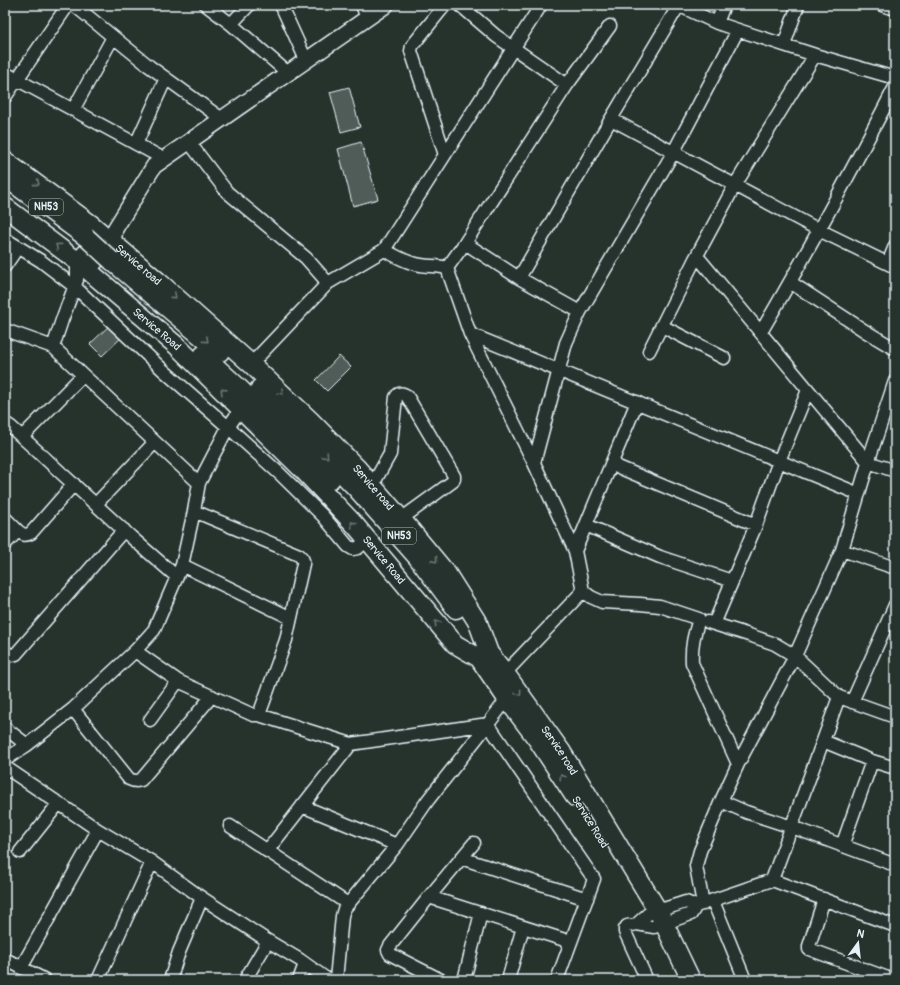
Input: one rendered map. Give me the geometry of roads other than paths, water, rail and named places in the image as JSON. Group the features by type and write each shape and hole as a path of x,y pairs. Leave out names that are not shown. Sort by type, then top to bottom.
{"highway":[{"name":"Service road","path":"5,161 80,216 95,252 251,364 311,421 356,467 401,519 447,574 478,623 484,656 506,673 561,751 652,920 691,980"},
{"name":"NH53","path":"5,177 95,252 239,388 352,500 398,552 446,613 484,656"},
{"name":"NH53","path":"5,192 95,252"},
{"name":"Service Road","path":"5,207 95,252 177,346 304,471 355,525 455,644 484,656 507,699 541,745 579,802 652,920 680,980"}],"main road":[{"path":"95,252 154,166 306,60 364,12 386,5"}],"street":[{"path":"5,97 68,5"},
{"path":"74,5 149,66 222,119"},
{"path":"206,5 231,24 288,73"},
{"path":"231,24 249,5"},
{"path":"281,5 306,60"},
{"path":"445,5 412,46 411,51 445,155"},
{"path":"460,5 496,36 567,85"},
{"path":"251,364 328,283 384,250 541,5"},
{"path":"520,278 678,5 717,23 815,55 895,78"},
{"path":"717,23 724,5"},
{"path":"784,45 798,5"},
{"path":"882,5 895,9"},
{"path":"447,268 465,243 567,85 610,26"},
{"path":"534,463 566,343 580,312 673,153 738,30"},
{"path":"72,110 113,37"},
{"path":"649,351 735,185 815,55"},
{"path":"5,73 164,160"},
{"path":"136,144 166,78"},
{"path":"761,332 852,170 895,87"},
{"path":"611,119 819,230 891,265 895,246"},
{"path":"189,142 227,192 306,258 328,283"},
{"path":"5,240 41,261 75,286 162,369 280,474 323,516 348,546 353,549 358,548 368,540"},
{"path":"465,243 520,278 580,312"},
{"path":"5,266 18,247"},
{"path":"384,250 414,264 447,268"},
{"path":"53,347 77,280 95,252"},
{"path":"697,256 868,462 895,471"},
{"path":"447,268 470,334 534,463 575,551 583,591 591,598 602,602 660,606 775,644 795,656 839,697 895,717"},
{"path":"790,282 895,349"},
{"path":"662,326 724,358"},
{"path":"5,330 53,347 199,483"},
{"path":"470,334 859,494"},
{"path":"22,436 83,376"},
{"path":"745,980 704,904 696,866 700,851 721,800 738,764 795,656 842,550 868,462 895,381"},
{"path":"714,624 756,526 779,461 808,390"},
{"path":"372,486 390,454 396,397 400,393 404,394 407,396 454,476 454,480 401,519"},
{"path":"575,551 637,402"},
{"path":"5,760 73,709 135,651 154,630 179,571 194,512 199,483 228,427 241,409"},
{"path":"5,423 22,436 124,530 179,571 291,618"},
{"path":"96,504 155,442"},
{"path":"611,464 756,526"},
{"path":"5,518 23,535 31,533 74,484"},
{"path":"194,512 299,555 303,561 286,640 259,715"},
{"path":"586,525 660,557 732,581"},
{"path":"5,652 12,655 16,654 124,530"},
{"path":"5,544 18,531"},
{"path":"842,550 895,568"},
{"path":"506,673 583,591"},
{"path":"852,702 895,605"},
{"path":"699,620 691,652 692,662 738,764"},
{"path":"135,651 178,681 253,715 259,715 351,744 488,724"},
{"path":"150,720 178,681"},
{"path":"73,709 129,779 136,781 141,780 212,696"},
{"path":"772,880 839,697"},
{"path":"336,980 342,916 344,909 397,845 428,800 507,699"},
{"path":"488,724 594,879 557,980"},
{"path":"5,728 27,745"},
{"path":"823,742 872,761 895,768"},
{"path":"267,851 351,744"},
{"path":"842,846 872,761"},
{"path":"5,767 98,830 152,862 202,898 328,980"},
{"path":"721,800 746,812 792,827 895,865"},
{"path":"20,852 59,803"},
{"path":"302,806 397,845"},
{"path":"230,826 348,904"},
{"path":"21,968 98,830"},
{"path":"441,980 390,954 388,950 429,897 474,843"},
{"path":"461,858 587,899"},
{"path":"98,980 152,862"},
{"path":"647,980 625,932 627,926 652,920 686,902 704,904 772,880 895,926"},
{"path":"429,897 571,942"},
{"path":"170,980 179,952 202,898"},
{"path":"824,900 808,949 893,980"},
{"path":"464,980 481,913"},
{"path":"508,980 523,927"},
{"path":"245,980 268,941"},
{"path":"5,960 45,980"},
{"path":"299,980 305,964"}]}
